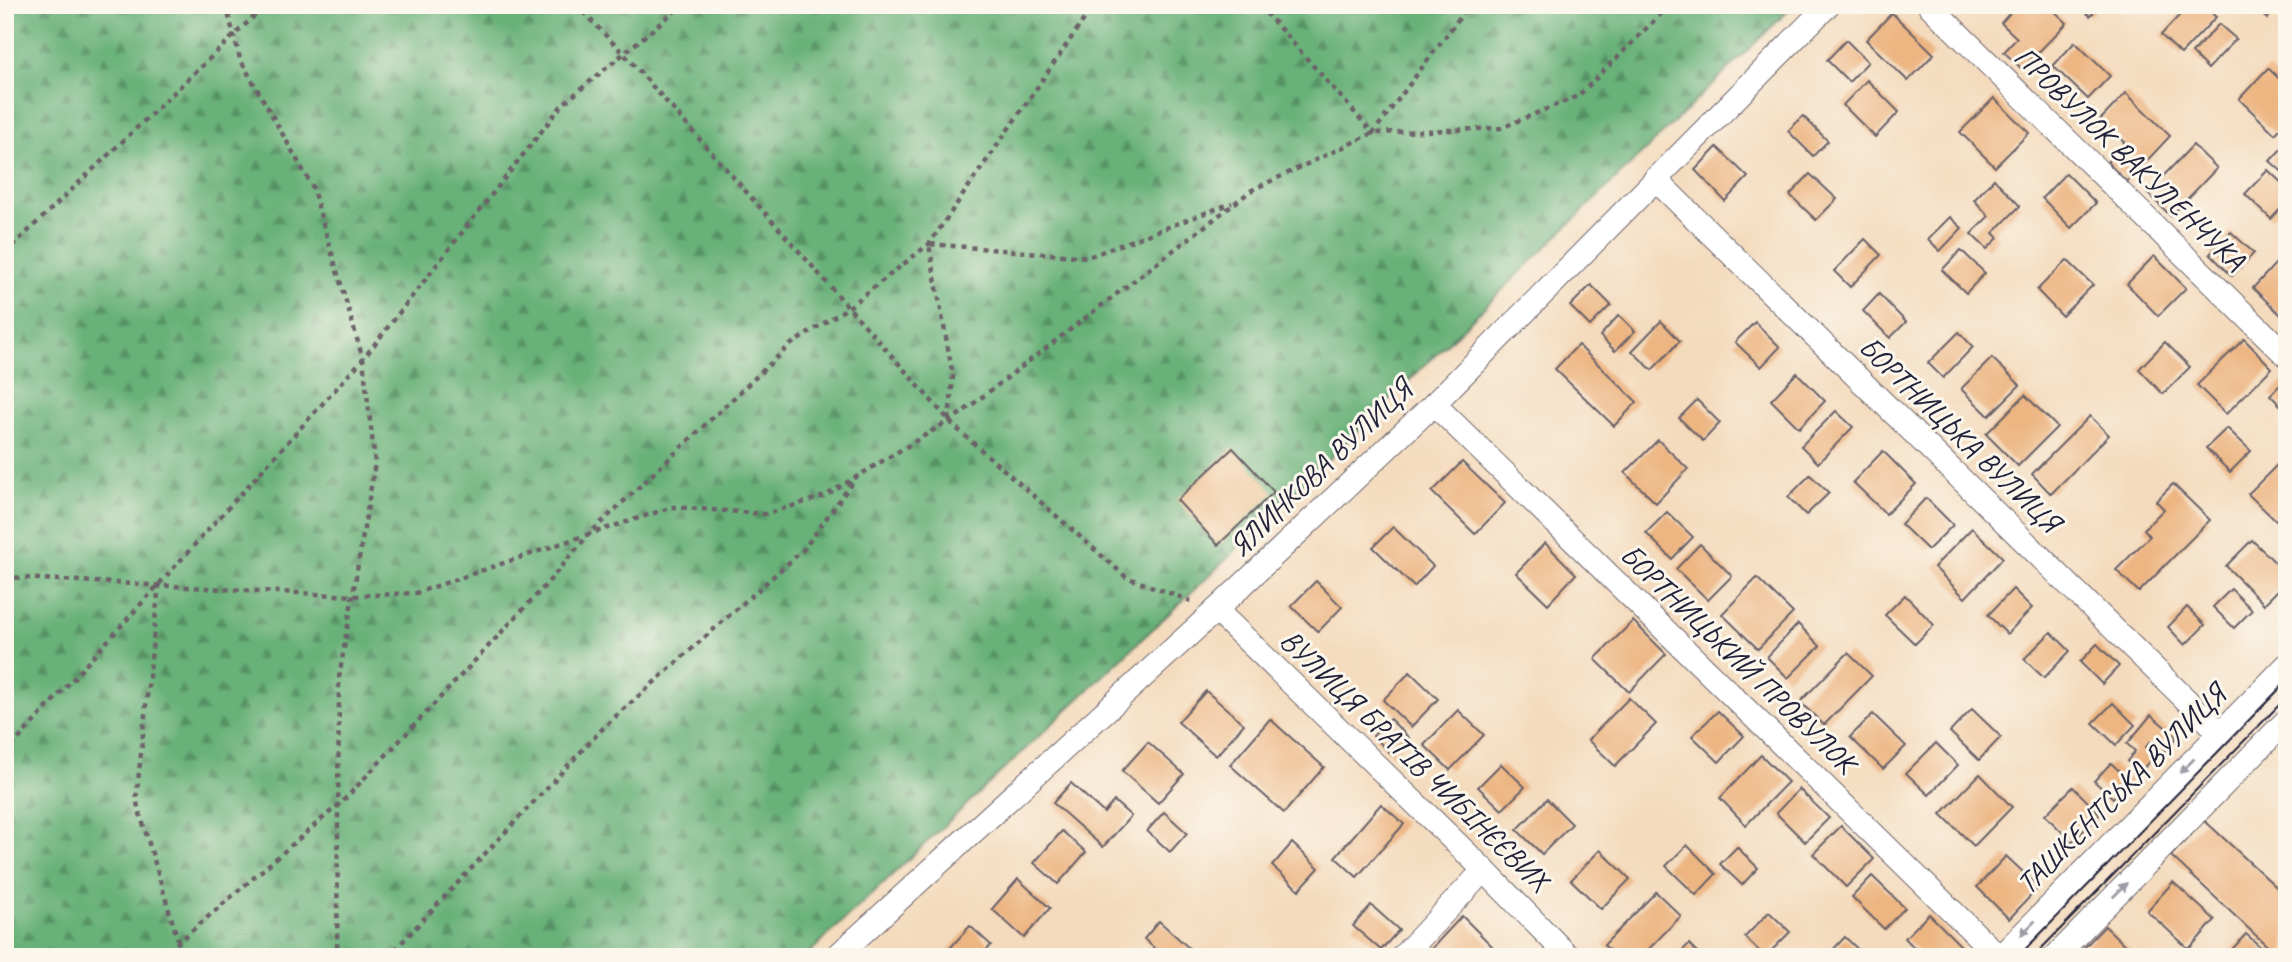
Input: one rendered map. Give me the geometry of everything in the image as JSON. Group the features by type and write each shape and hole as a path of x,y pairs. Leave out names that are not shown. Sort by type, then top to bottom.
{"street":[{"name":"ЯЛИНКОВА ВУЛИЦЯ","path":"836,957 1216,610 1434,404 1828,5"},
{"name":"ПРОВУЛОК ВАКУЛЕНЧУКА","path":"1929,5 2287,356"},
{"name":"БОРТНИЦЬКА ВУЛИЦЯ","path":"1655,179 2220,733"},
{"name":"БОРТНИЦЬКИЙ ПРОВУЛОК","path":"1434,404 1999,957"},
{"name":"ВУЛИЦЯ БРАТІВ ЧИБІНЄЄВИХ","path":"1216,610 1484,870 1569,957"},
{"name":"ТАШКЕНТСЬКА ВУЛИЦЯ","path":"1999,957 2287,665"},
{"path":"2055,957 2287,720"},
{"path":"1402,957 1484,870"}],"path":[{"path":"226,5 240,59 312,186 363,359 375,463 339,678 337,957"},
{"path":"5,253 266,5"},
{"path":"576,5 624,54 949,421 1126,577 1216,610"},
{"path":"5,754 363,359 562,105 682,5"},
{"path":"162,957 339,804 544,587 589,534 790,345 849,307 929,244 1094,5"},
{"path":"1259,5 1373,133"},
{"path":"1373,133 1469,5"},
{"path":"5,576 353,596 416,593 673,507 766,514 825,496 949,421 1252,190 1373,133 1501,128 1578,96 1670,5"},
{"path":"929,244 1088,257 1240,200"},
{"path":"929,244 953,376 949,421"},
{"path":"388,957 606,724 803,550 857,476"},
{"path":"159,584 136,800 183,957"}],"green space":[{"path":"5,5 1794,5 1212,573 805,957 5,957"}],"building":[{"path":"2017,5 2048,5 2067,23 2022,69 2004,52 2017,38 2001,23"},
{"path":"2079,5 2101,5 2090,16"},
{"path":"2189,5 2203,5 2216,17 2181,54 2161,35"},
{"path":"2252,5 2280,5 2267,19"},
{"path":"1892,13 1934,54 1908,81 1866,40"},
{"path":"2219,24 2236,39 2208,69 2192,53"},
{"path":"1846,40 1868,62 1849,82 1827,60"},
{"path":"2075,42 2110,76 2088,99 2053,66"},
{"path":"2268,68 2287,86 2287,122 2275,134 2239,99"},
{"path":"1867,80 1899,112 1875,137 1843,105"},
{"path":"2126,93 2170,136 2127,182 2107,162 2125,143 2100,120"},
{"path":"1994,98 2029,133 1995,167 1960,132"},
{"path":"1803,116 1828,141 1813,156 1788,131"},
{"path":"2193,145 2217,168 2171,216 2147,193"},
{"path":"2284,146 2287,149 2287,176 2270,161"},
{"path":"1717,147 1748,177 1725,201 1695,170"},
{"path":"2268,170 2287,188 2287,202 2271,219 2245,194"},
{"path":"2066,173 2096,203 2071,228 2042,198"},
{"path":"1810,174 1837,199 1816,220 1790,195"},
{"path":"1994,179 2020,206 1993,233 1998,238 1987,249 1971,234 1989,216 1974,200"},
{"path":"1950,217 1962,228 1940,251 1928,239"},
{"path":"2231,232 2254,253 2232,276 2210,254"},
{"path":"1865,239 1881,255 1850,287 1834,271"},
{"path":"1961,250 1985,273 1966,293 1942,270"},
{"path":"2287,251 2287,314 2284,318 2253,288"},
{"path":"2154,256 2186,288 2158,316 2127,284"},
{"path":"2067,260 2093,285 2062,316 2037,290"},
{"path":"1591,285 1611,305 1590,326 1570,306"},
{"path":"1879,294 1906,322 1890,338 1863,311"},
{"path":"1619,315 1635,331 1615,351 1600,336"},
{"path":"1661,321 1680,341 1652,370 1632,351"},
{"path":"1755,322 1780,347 1761,367 1735,342"},
{"path":"1959,332 1973,347 1943,378 1928,363"},
{"path":"2244,339 2272,368 2226,414 2197,385"},
{"path":"2165,342 2190,367 2163,394 2139,369"},
{"path":"1578,345 1637,402 1614,426 1555,369"},
{"path":"1992,358 2020,385 1989,416 1961,389"},
{"path":"1797,373 1825,401 1799,428 1771,400"},
{"path":"2287,378 2287,412 2270,395"},
{"path":"2025,395 2057,427 2018,466 1986,434"},
{"path":"1697,400 1720,423 1703,441 1679,418"},
{"path":"1836,411 1853,427 1818,463 1801,446"},
{"path":"2090,416 2109,435 2051,494 2032,474"},
{"path":"2227,428 2251,451 2230,472 2206,448"},
{"path":"1658,440 1688,469 1656,503 1625,473"},
{"path":"1233,448 1274,492 1218,545 1177,500"},
{"path":"1883,451 1916,484 1886,514 1853,482"},
{"path":"2287,455 2287,510 2276,521 2248,494"},
{"path":"1462,462 1505,503 1475,534 1432,492"},
{"path":"1810,475 1829,493 1806,515 1788,497"},
{"path":"2173,484 2210,520 2139,592 2116,570 2150,536 2144,529 2164,509 2156,501"},
{"path":"1926,498 1953,525 1928,550 1901,524"},
{"path":"1667,512 1693,537 1672,559 1646,533"},
{"path":"1393,527 1433,566 1414,587 1373,547"},
{"path":"1972,528 2003,558 1965,598 1934,567"},
{"path":"2252,540 2287,574 2287,581 2264,604 2226,566"},
{"path":"1545,543 1576,574 1548,604 1516,573"},
{"path":"1700,544 1732,576 1708,600 1676,569"},
{"path":"1757,578 1793,613 1758,649 1722,614"},
{"path":"1316,581 1342,607 1318,632 1291,606"},
{"path":"2013,589 2032,608 2007,634 1988,615"},
{"path":"2231,589 2252,610 2234,628 2213,607"},
{"path":"1905,595 1934,625 1915,644 1885,615"},
{"path":"2187,607 2205,625 2185,645 2168,627"},
{"path":"1633,621 1666,654 1629,692 1595,659"},
{"path":"1798,624 1820,646 1788,678 1767,657"},
{"path":"2051,632 2070,651 2044,678 2024,659"},
{"path":"2097,644 2119,666 2102,684 2080,662"},
{"path":"1848,653 1872,676 1824,725 1800,702"},
{"path":"1410,672 1438,699 1411,727 1383,700"},
{"path":"1206,691 1244,724 1216,756 1178,722"},
{"path":"1629,698 1656,724 1615,766 1588,740"},
{"path":"2113,703 2135,725 2116,745 2093,723"},
{"path":"1972,709 2001,737 1979,760 1950,732"},
{"path":"1458,710 1484,735 1450,770 1424,745"},
{"path":"1718,711 1744,736 1719,762 1692,736"},
{"path":"1873,714 1906,746 1883,769 1850,737"},
{"path":"2151,715 2177,737 2163,753 2150,742 2146,747 2155,755 2140,772 2127,761 2135,751 2127,744"},
{"path":"1270,719 1324,767 1284,813 1230,765"},
{"path":"1390,719 1409,738 1392,755 1373,736"},
{"path":"1148,742 1184,774 1158,803 1122,771"},
{"path":"1936,743 1958,765 1929,795 1906,773"},
{"path":"1761,755 1788,782 1746,825 1720,798"},
{"path":"2111,763 2130,781 2113,798 2094,781"},
{"path":"1501,764 1525,787 1502,810 1478,787"},
{"path":"1980,774 2012,807 1974,846 1941,814"},
{"path":"1071,783 1104,813 1114,801 1131,816 1103,847 1053,803"},
{"path":"2073,787 2100,814 2072,842 2045,815"},
{"path":"1799,789 1829,818 1805,842 1776,813"},
{"path":"1547,799 1572,824 1542,854 1517,830"},
{"path":"1381,804 1404,824 1357,877 1335,857"},
{"path":"1164,812 1187,833 1170,852 1147,831"},
{"path":"2204,820 2287,897 2285,957 2279,957 2171,856"},
{"path":"1841,826 1874,859 1846,887 1813,854"},
{"path":"1062,831 1086,852 1058,884 1034,863"},
{"path":"1292,843 1319,868 1299,890 1272,866"},
{"path":"1687,845 1716,874 1696,895 1666,866"},
{"path":"1737,847 1758,868 1742,885 1720,864"},
{"path":"1600,850 1630,879 1601,909 1571,880"},
{"path":"2006,856 2039,887 2009,919 1977,887"},
{"path":"1872,876 1905,908 1884,929 1852,897"},
{"path":"1018,879 1050,908 1024,938 992,909"},
{"path":"2173,882 2215,920 2189,949 2147,911"},
{"path":"1656,892 1681,916 1641,957 1616,957 1604,945"},
{"path":"1371,905 1399,930 1381,950 1353,926"},
{"path":"1769,912 1790,932 1765,957 1745,937"},
{"path":"1929,914 1963,948 1954,957 1923,957 1905,938"},
{"path":"1462,916 1503,957 1441,957 1432,948"},
{"path":"1159,921 1189,948 1181,957 1164,957 1144,939"},
{"path":"970,926 991,945 981,957 942,957"},
{"path":"2105,926 2134,954 2131,957 2075,957"},
{"path":"2246,934 2263,949 2256,957 2225,957"},
{"path":"1845,937 1866,957 1826,957"},
{"path":"1689,944 1702,957 1676,957"}],"tram line":[{"path":"2018,957 2287,681"},
{"path":"2033,957 2287,697"}]}
